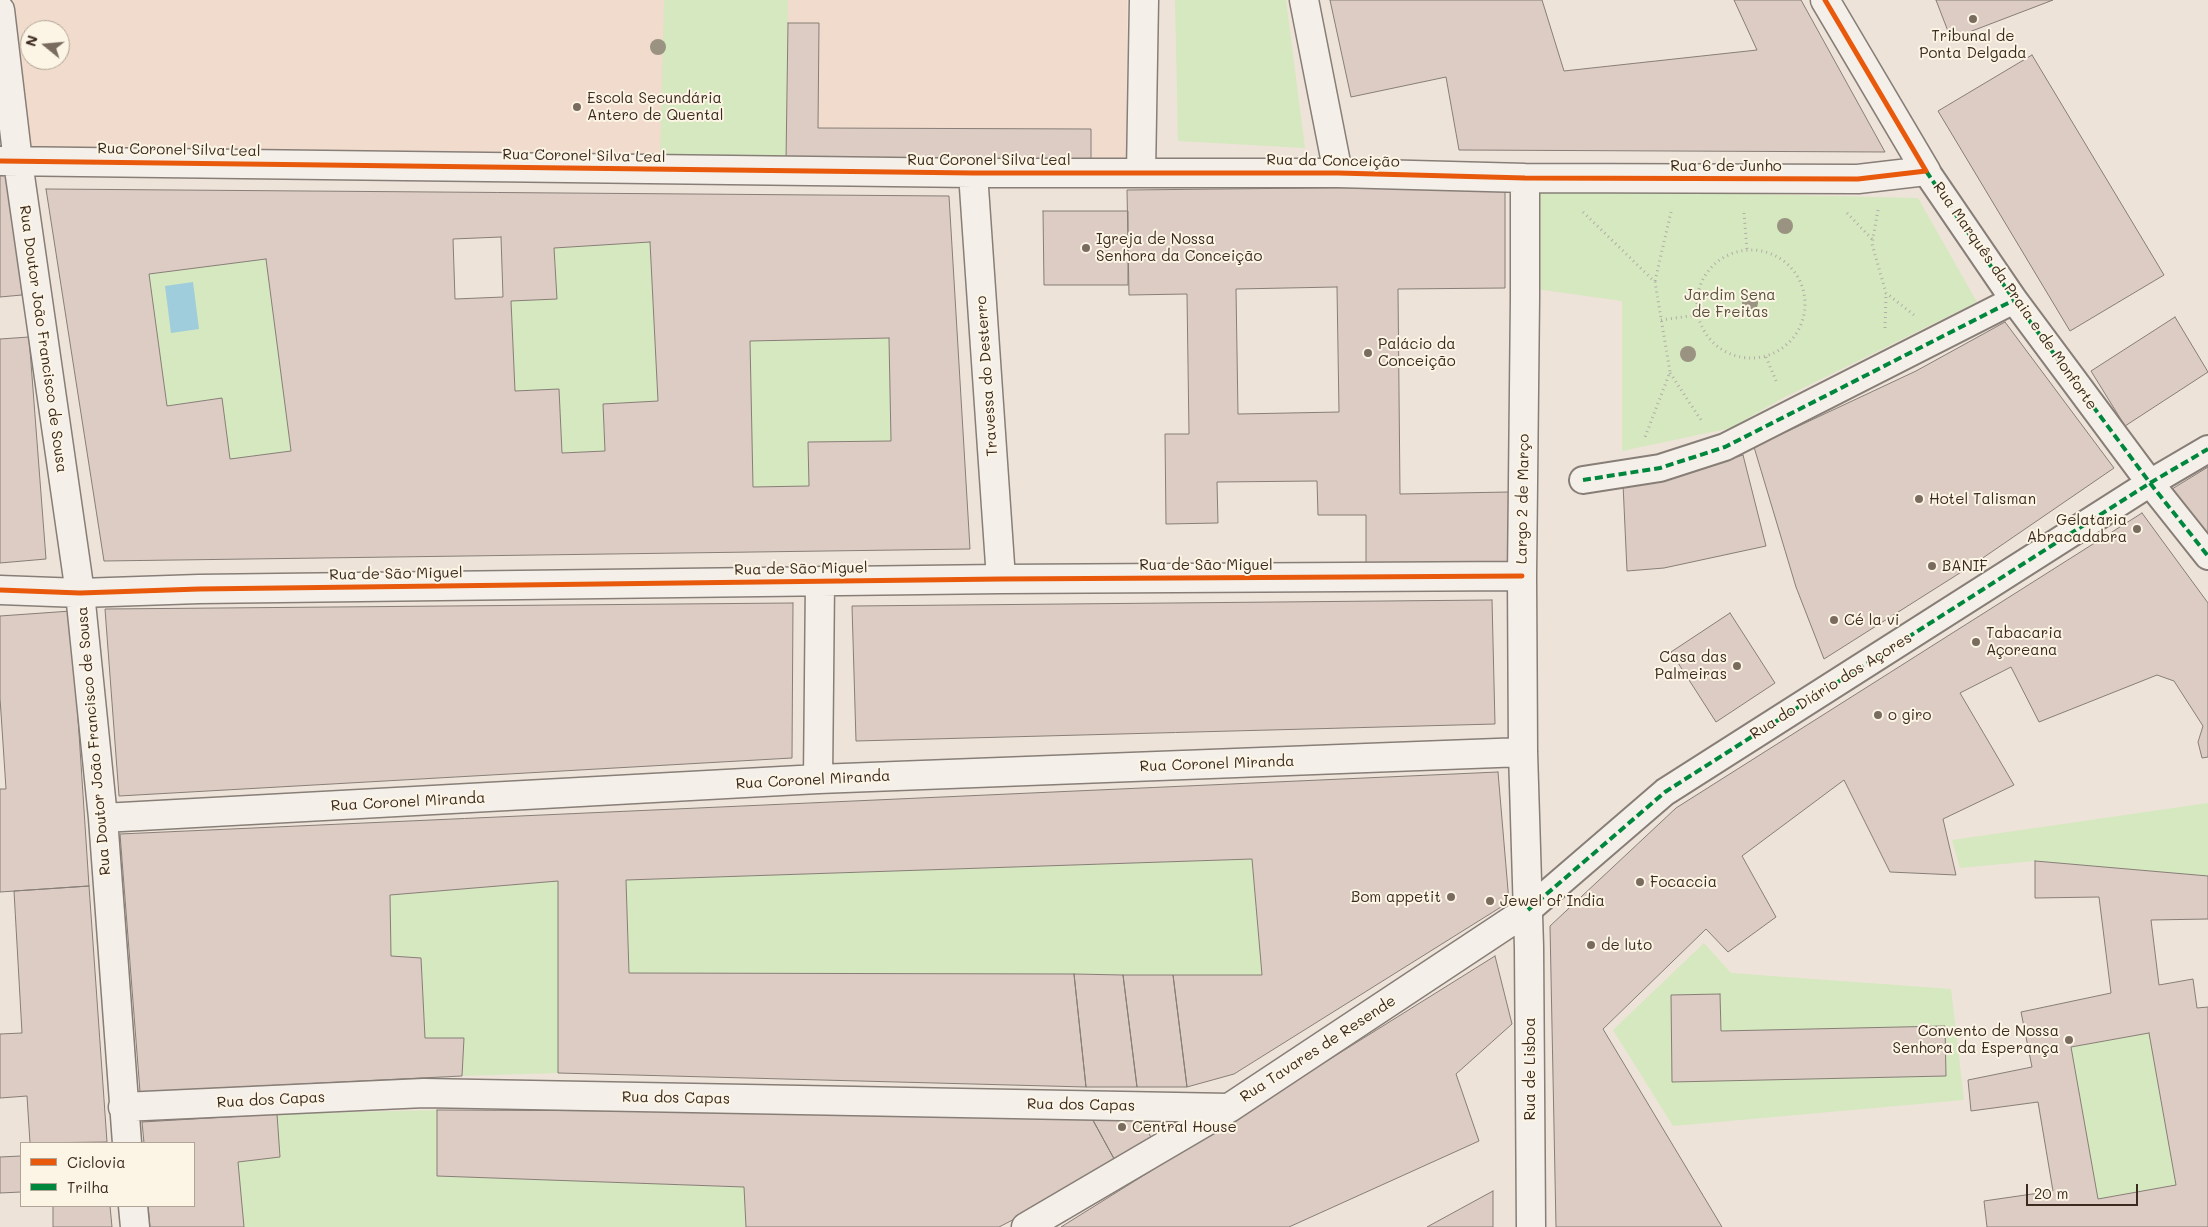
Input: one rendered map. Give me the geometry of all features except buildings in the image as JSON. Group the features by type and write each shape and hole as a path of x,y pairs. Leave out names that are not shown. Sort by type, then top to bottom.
{"street":[{"path":"1141,173 1144,0"},
{"path":"1304,0 1338,173"},
{"name":"Rua Marquês da Praia e de Monforte","path":"1825,0 1926,171 2014,300 2150,483 2208,556"},
{"name":"Rua Doutor João Francisco de Sousa","path":"0,10 15,161 80,593 103,818 127,1142"},
{"name":"Rua Coronel Silva Leal","path":"15,161 973,173 1141,173"},
{"name":"Rua 6 de Junho","path":"1525,178 1858,179 1926,171"},
{"name":"Travessa do Desterro","path":"973,173 1001,579"},
{"name":"Rua da Conceição","path":"1141,173 1338,173 1525,178"},
{"name":"Largo 2 de Março","path":"1525,178 1526,297 1522,576 1523,752 1528,910"},
{"path":"1583,480 1660,468 1725,447 2014,300"},
{"name":"Rua do Diário dos Açores","path":"1528,910 1664,792 2150,483 2208,449"},
{"name":"Rua de São Miguel","path":"0,590 80,593 199,589 1001,579 1522,576"},
{"path":"818,779 820,582"},
{"name":"Rua Coronel Miranda","path":"103,818 818,779 1523,752"},
{"name":"Rua Tavares de Resende","path":"1026,1227 1229,1108 1528,910"},
{"name":"Rua de Lisboa","path":"1528,910 1531,1227"},
{"name":"Rua dos Capas","path":"123,1107 424,1093 1229,1108"},
{"path":"133,1207 135,1227"}],"path":[{"path":"1743,204 1747,250"},
{"path":"1576,206 1655,282"},
{"path":"1673,206 1655,282 1670,372 1704,425"},
{"path":"1879,206 1872,244 1886,293 1886,330"},
{"path":"1846,212 1872,240"},
{"path":"1747,250 1761,250 1778,257 1790,266 1800,282 1804,300 1803,319 1799,328 1788,343 1764,356 1744,358 1726,352 1711,342 1704,333 1697,315 1698,290 1706,272 1724,256 1747,250"},
{"path":"1886,293 1920,319"},
{"path":"1661,320 1697,315"},
{"path":"1766,357 1780,390"},
{"path":"1642,447 1670,372"}],"shaded area":[{"name":"Escola Secundária Antero de Quental","path":"14,0 1127,0 1126,162 32,154 22,70 70,70 70,20 20,20 20,51"}],"green space":[{"path":"664,0 788,0 786,161 660,160"},
{"path":"1175,0 1286,0 1305,148 1178,141"},
{"name":"Jardim Sena de Freitas","path":"1539,189 1918,198 1977,302 1783,398 1731,428 1622,451 1622,301 1536,289"},
{"path":"650,242 658,401 603,404 605,451 562,453 559,389 515,391 511,301 557,298 554,248"},
{"path":"266,259 291,451 230,459 222,398 167,406 149,274"},
{"path":"889,338 891,441 808,442 809,486 753,487 750,341"},
{"path":"2208,803 2208,876 2035,861 1960,868 1952,840"},
{"path":"1252,859 1262,975 629,973 626,880"},
{"path":"558,881 558,1073 462,1076 464,1038 425,1038 421,958 391,956 390,895"},
{"path":"1704,943 1731,973 1951,989 1964,1100 1673,1126 1613,1030"},
{"path":"2149,1033 2176,1185 2098,1199 2071,1047"},
{"path":"437,1110 437,1176 744,1187 746,1227 244,1227 238,1162 279,1157 277,1114"}],"water":[{"path":"193,282 199,329 171,333 165,286"}],"marked path":[{"path":"1926,171 2014,300 2150,483 2208,556"},
{"path":"1583,480 1660,468 1725,447 2014,300"},
{"path":"1528,910 1665,792 2150,483 2208,449"}],"cycle path":[{"path":"0,161 973,173 1338,173 1525,178 1858,179 1926,171 1825,0"},
{"path":"0,590 80,593 199,589 1001,579 1522,576"}],"place":[{"name":"Tribunal de Ponta Delgada","path":"1973,19"},
{"name":"Escola Secundária Antero de Quental","path":"577,107"},
{"name":"Igreja de Nossa Senhora da Conceição","path":"1086,248"},
{"name":"Palácio da Conceição","path":"1368,353"},
{"name":"Hotel Talisman","path":"1919,499"},
{"name":"Gelataria Abracadabra","path":"2137,529"},
{"name":"BANIF","path":"1932,566"},
{"name":"Cé la vi","path":"1834,620"},
{"name":"Tabacaria Açoreana","path":"1976,642"},
{"name":"Casa das Palmeiras","path":"1737,666"},
{"name":"o giro","path":"1878,715"},
{"name":"Focaccia","path":"1640,882"},
{"name":"Bom appetit","path":"1451,897"},
{"name":"Jewel of India","path":"1490,901"},
{"name":"de luto","path":"1591,945"},
{"name":"Convento de Nossa Senhora da Esperança","path":"2069,1040"},
{"name":"Central House","path":"1122,1127"}]}
